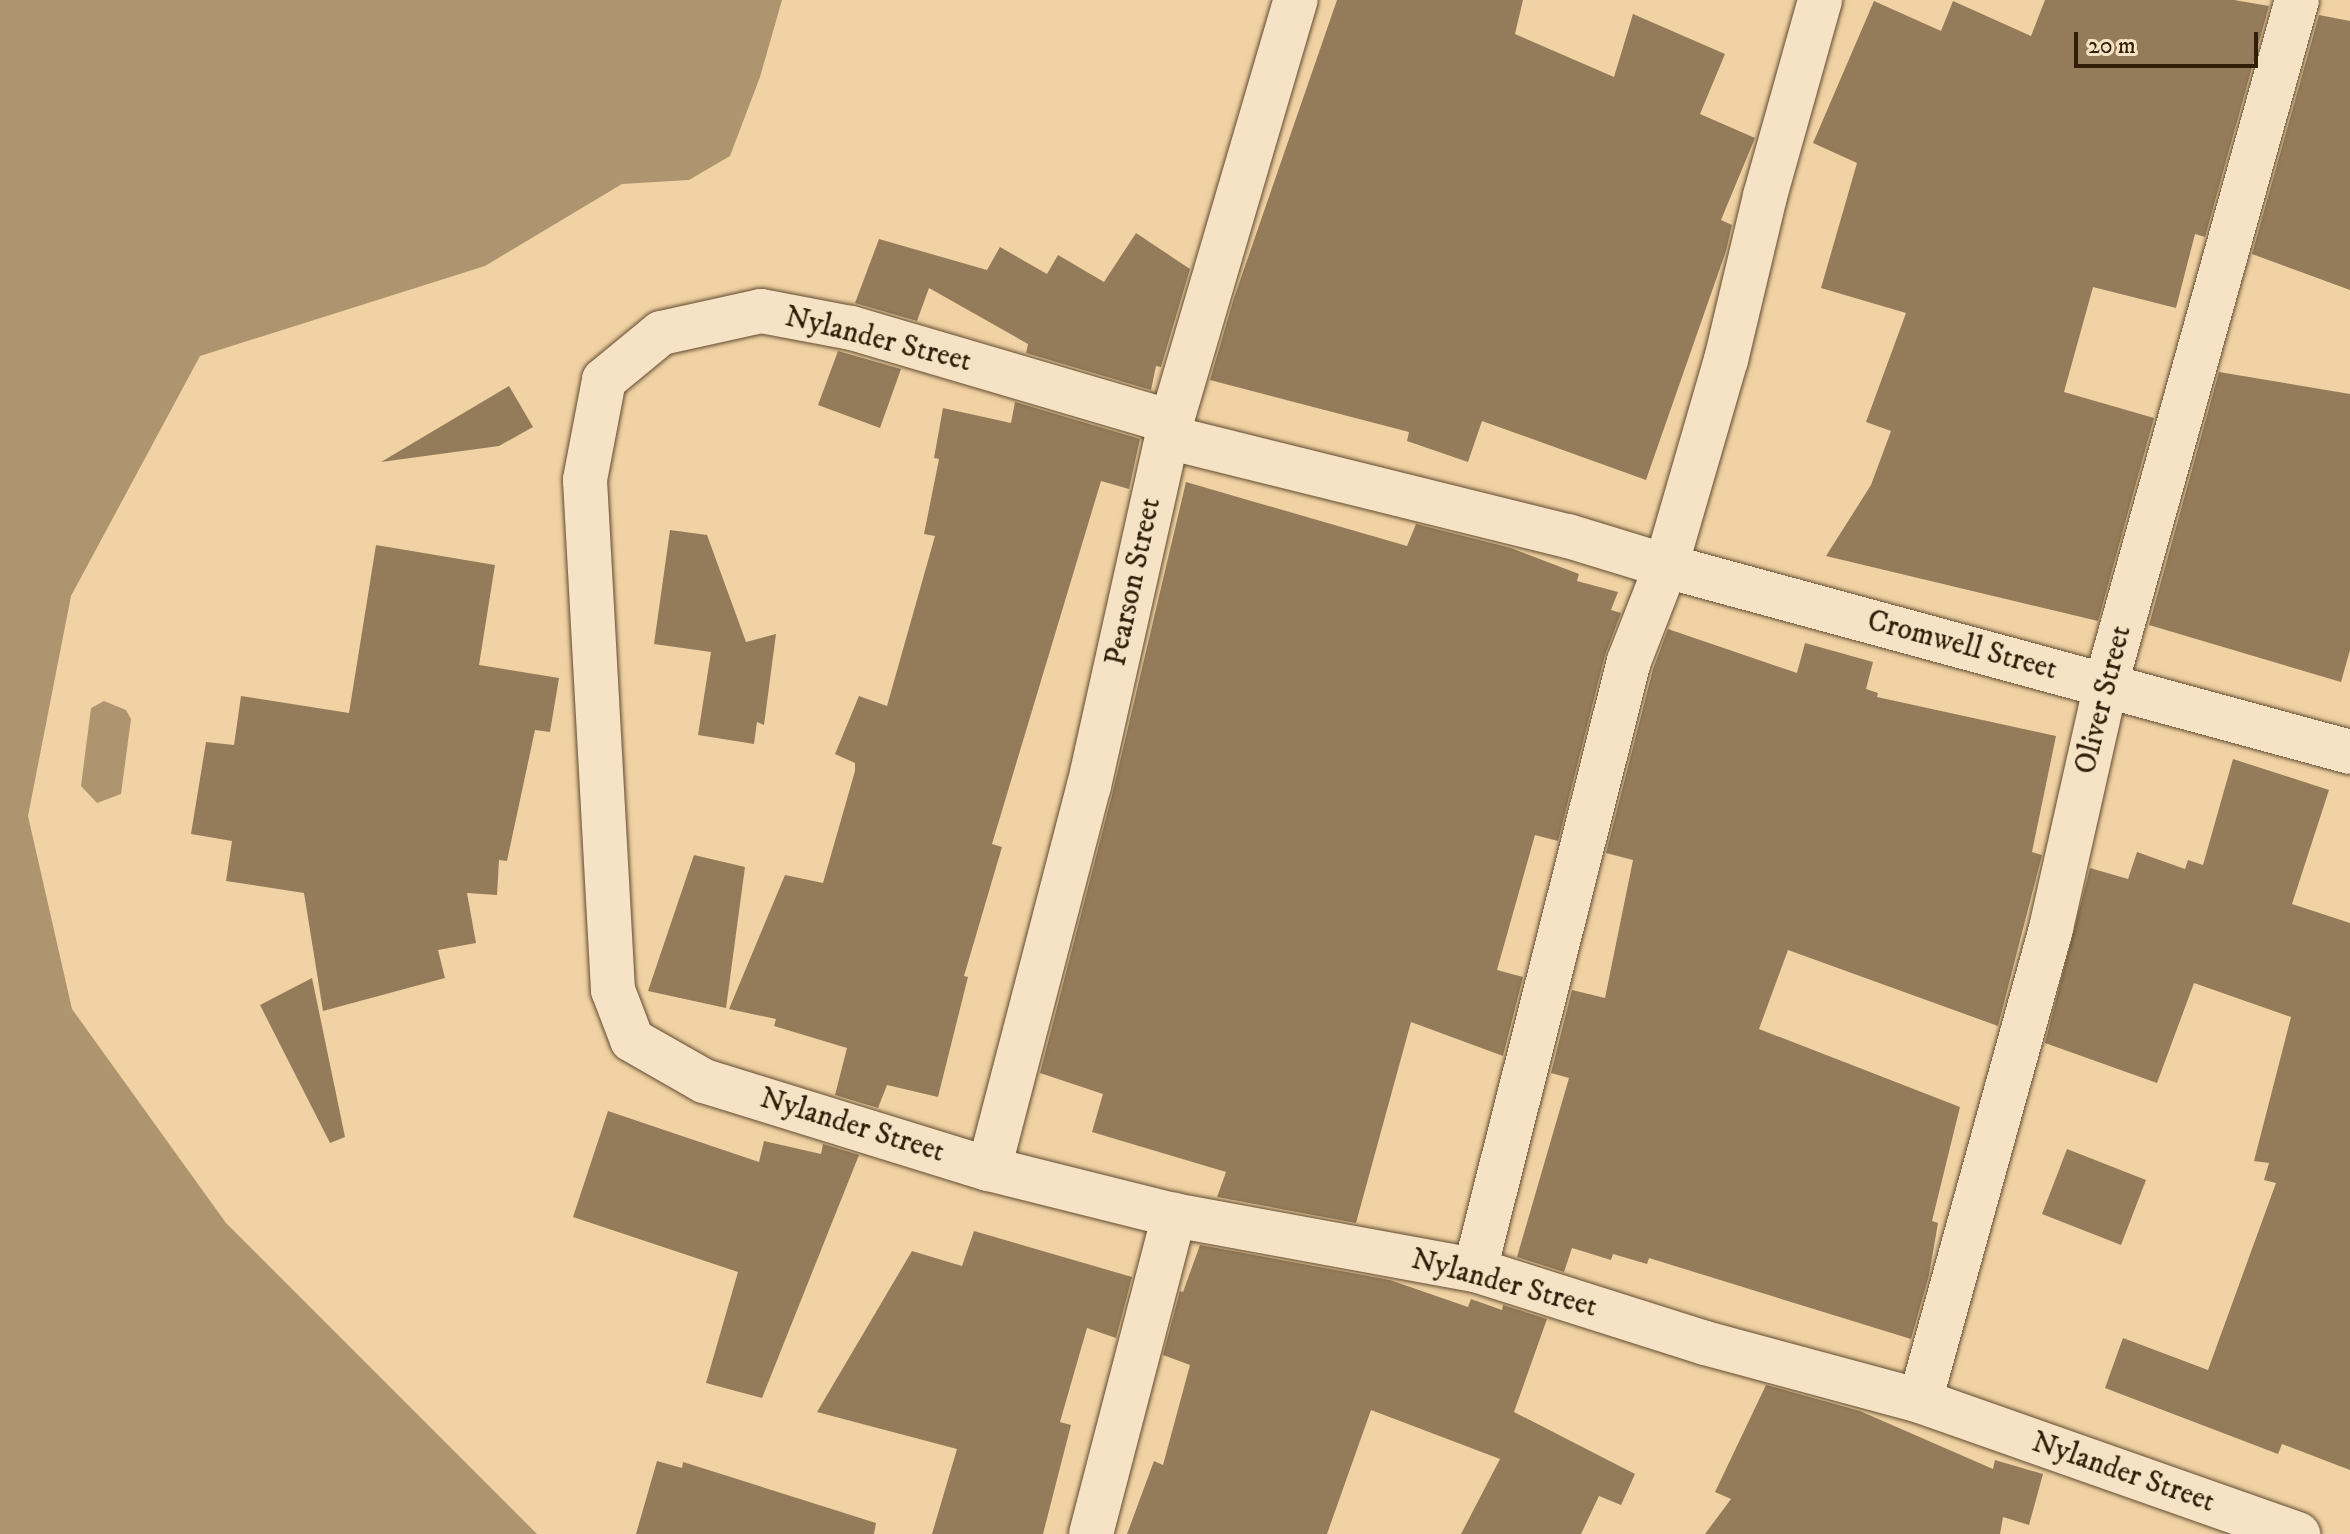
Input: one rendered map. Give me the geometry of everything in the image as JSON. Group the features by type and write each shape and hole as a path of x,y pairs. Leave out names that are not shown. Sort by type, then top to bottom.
{"street":[{"name":"Pearson Street","path":"989,1169 1089,786 1169,429 1296,0"},
{"path":"1475,1270 1629,661 1666,566 1726,360 1765,196 1820,0"},
{"name":"Oliver Street","path":"1920,1401 2051,928 2106,684 2297,0"},
{"name":"Nylander Street","path":"1666,566 1568,536 1169,429 851,328 761,311 661,333 604,380 585,480 613,990 632,1040 704,1081 989,1169 1174,1215 1475,1270 1705,1343 1920,1401 2298,1534"},
{"name":"Cromwell Street","path":"1666,566 2350,752"},
{"path":"1091,1534 1174,1215"}],"shaded area":[{"path":"0,0 782,0 760,77 730,156 689,180 622,184 485,266 200,356 71,596 28,816 72,1009 226,1223 537,1534 0,1534"},
{"path":"104,701 126,710 131,719 121,794 97,803 81,786 91,708"}],"building":[{"path":"1337,0 1523,0 1515,34 1614,77 1633,14 1725,54 1700,114 1755,138 1721,220 1732,225 1726,251 1646,480 1482,421 1468,462 1407,441 1409,432 1210,380 1234,298"},
{"path":"2045,0 2234,0 2269,6 2205,237 2195,234 2176,308 2093,287 2064,392 2154,418 2098,621 1826,556 1871,485 1891,431 1866,422 1906,313 1821,288 1857,163 1813,143 1874,1 1941,31 1953,1 2031,36"},
{"path":"2319,15 2350,21 2350,290 2252,254"},
{"path":"1136,233 1190,269 1161,367 1156,366 1151,390 1026,353 1028,344 929,288 917,321 855,303 879,239 987,270 1000,247 1047,274 1058,255 1104,282"},
{"path":"838,351 901,369 880,428 818,405"},
{"path":"2219,372 2350,394 2350,650 2341,682 2149,625"},
{"path":"509,386 533,427 499,446 381,462"},
{"path":"1015,402 1140,439 1129,489 1101,481 992,844 1002,847 964,976 968,977 938,1097 887,1085 878,1108 835,1095 847,1048 774,1026 776,1019 729,1009 785,875 823,883 855,771 855,763 835,754 859,696 887,706 935,536 924,534 939,459 934,458 943,408 1011,423"},
{"path":"1186,482 1407,546 1416,524 1511,548 1579,574 1577,581 1618,592 1611,610 1621,613 1605,655 1558,841 1535,835 1497,970 1523,977 1503,1056 1411,1022 1356,1223 1217,1197 1226,1172 1092,1132 1103,1094 1040,1073 1113,791"},
{"path":"670,530 707,535 746,642 776,634 764,725 757,722 754,744 698,735 711,652 654,644"},
{"path":"376,545 495,565 479,665 559,678 550,732 535,730 507,861 499,860 497,895 467,893 476,943 438,950 445,978 323,1011 304,893 226,881 232,841 191,834 206,742 234,745 241,696 349,713"},
{"path":"1668,629 1797,673 1805,643 1873,662 1866,689 1878,693 1877,697 2056,736 2032,852 2042,855 1998,1026 1788,950 1759,1029 1960,1107 1932,1221 1938,1223 1929,1275 1911,1339 1649,1258 1647,1264 1613,1254 1611,1260 1572,1248 1564,1272 1517,1257 1569,1078 1551,1073 1572,990 1605,998 1633,860 1606,853 1653,669"},
{"path":"2233,759 2329,790 2292,904 2350,923 2350,1470 2282,1444 2278,1454 2105,1388 2123,1338 2208,1370 2276,1183 2264,1180 2269,1163 2254,1161 2291,1017 2194,983 2157,1083 2045,1043 2090,868 2128,879 2137,852 2185,869 2188,860 2203,865"},
{"path":"694,855 745,867 726,1008 648,991"},
{"path":"312,978 345,1137 330,1143 260,1005"},
{"path":"608,1111 759,1162 764,1141 821,1154 823,1144 859,1155 762,1398 706,1383 738,1272 573,1217"},
{"path":"2067,1149 2146,1180 2121,1245 2042,1214"},
{"path":"974,1231 1132,1277 1116,1338 1087,1328 1060,1422 1071,1425 1043,1534 932,1534 957,1449 817,1412 912,1251 962,1266"},
{"path":"1200,1245 1390,1280 1468,1307 1471,1299 1502,1310 1503,1305 1547,1319 1514,1412 1635,1474 1621,1505 1599,1496 1581,1534 1461,1534 1500,1459 1371,1410 1327,1534 1127,1534 1154,1461 1163,1465 1190,1365 1163,1355 1180,1291 1183,1292"},
{"path":"1766,1385 1860,1411 1993,1469 1995,1460 2043,1474 2029,1525 2003,1517 2000,1534 1705,1534 1731,1499 1715,1492"},
{"path":"657,1461 682,1468 683,1462 876,1523 874,1534 636,1534"}]}
